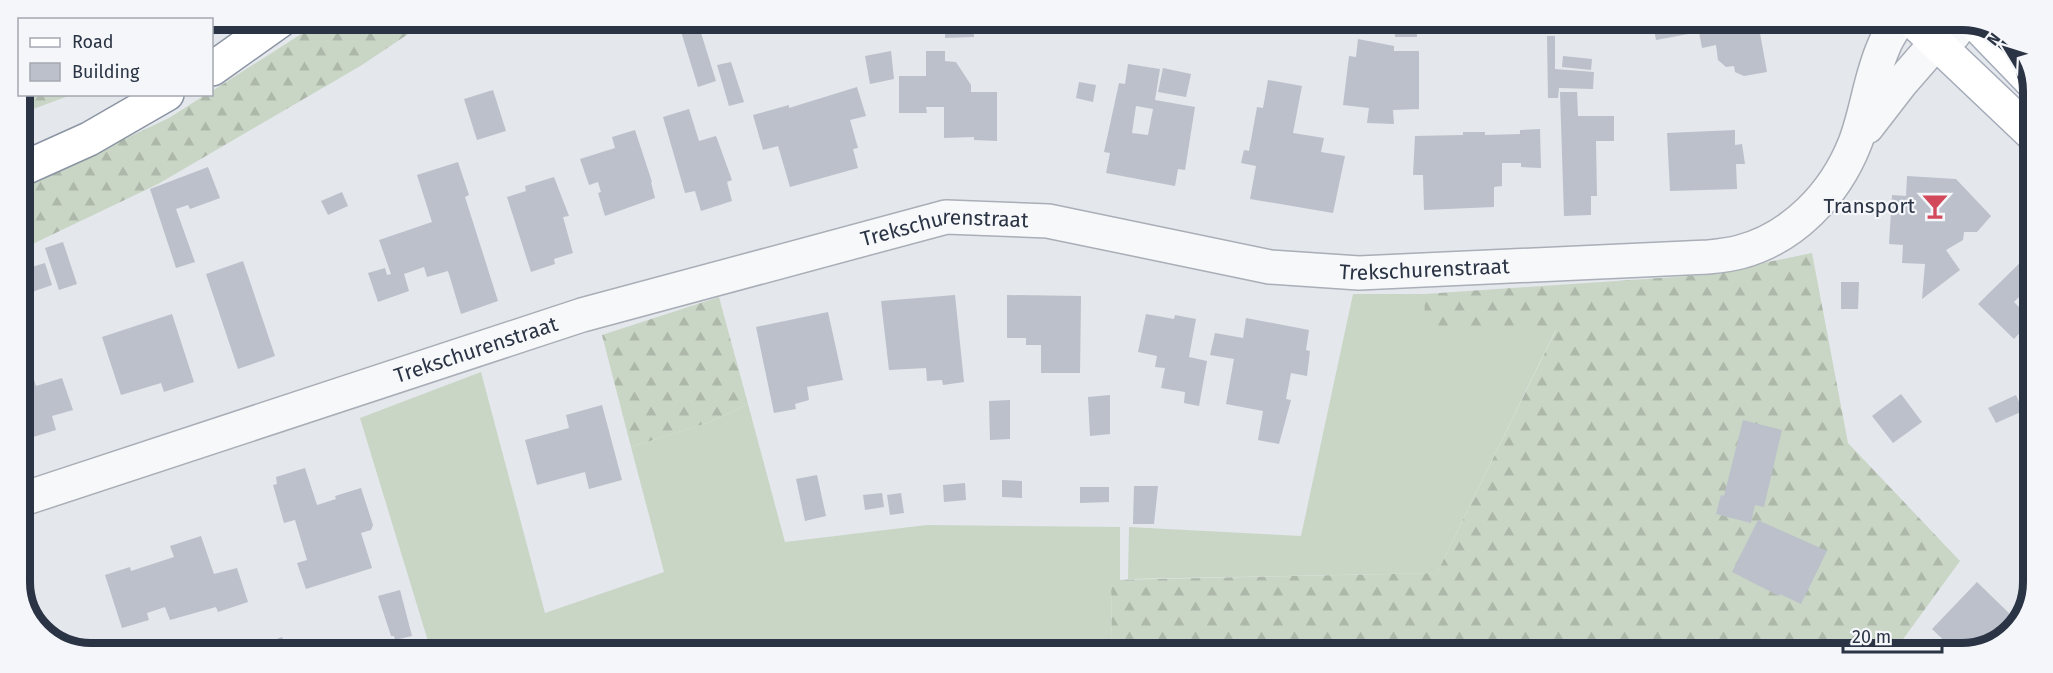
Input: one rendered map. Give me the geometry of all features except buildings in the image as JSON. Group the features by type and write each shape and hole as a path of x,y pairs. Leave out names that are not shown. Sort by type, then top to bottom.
{"main road":[{"path":"213,68 267,30"},
{"path":"1925,33 2023,126"},
{"path":"1988,36 2018,67"},
{"path":"30,166 89,139 164,96"},
{"path":"30,150 89,139"}],"street":[{"name":"Trekschurenstraat","path":"30,497 582,315 946,217 1048,221 1270,267 1359,273 1708,257 1747,250 1795,226 1838,178 1855,143 1884,46 1893,30"},
{"name":"Trekschurenstraat","path":"1855,143 1901,83 1925,33 1954,34 1956,30"}],"green space":[{"path":"307,30 414,30 362,65 158,184 30,245 30,180 45,176 169,118 203,96 213,96 213,90"},
{"path":"30,96 68,96 30,110"},
{"path":"1812,253 1848,443 1960,561 1900,643 1112,643 1111,580 1437,573 1556,330 1424,330 1425,294 1704,275"},
{"path":"1353,294 1425,294 1425,330 1556,329 1437,573 1128,579 1129,527 1301,536"},
{"path":"719,297 748,404 710,422 631,447 602,335"},
{"path":"481,372 545,613 664,572 631,447 710,422 748,404 785,542 927,525 1120,527 1120,580 1111,580 1112,643 429,643 360,418"}],"place":[{"name":"Transport","path":"1935,206"}]}
